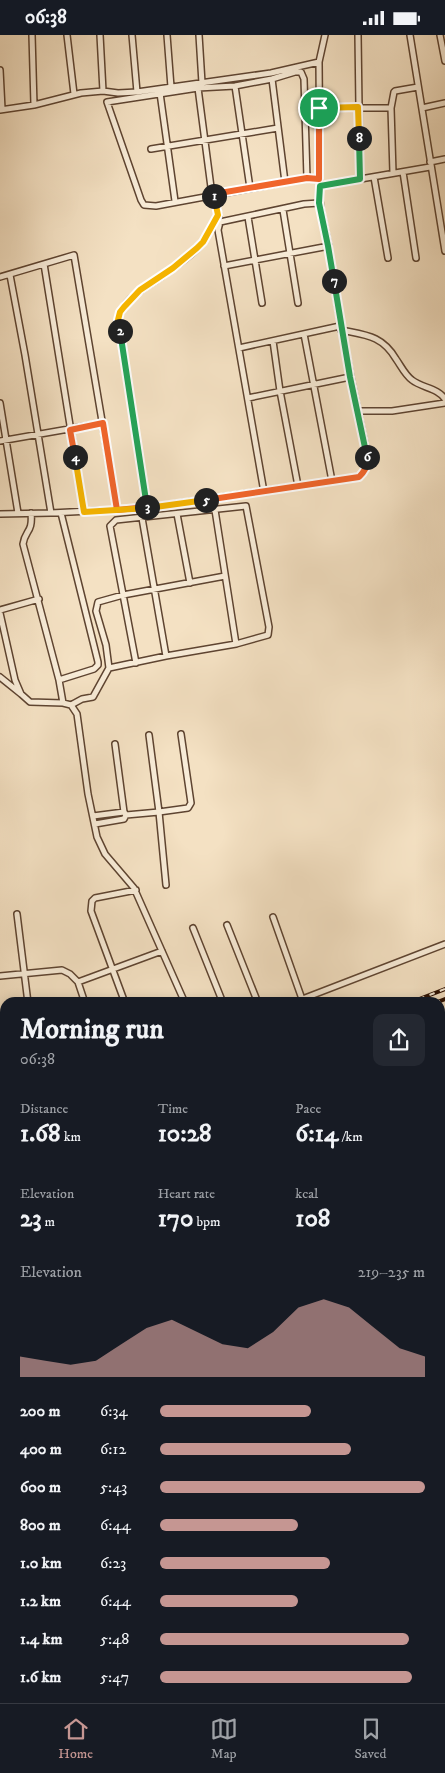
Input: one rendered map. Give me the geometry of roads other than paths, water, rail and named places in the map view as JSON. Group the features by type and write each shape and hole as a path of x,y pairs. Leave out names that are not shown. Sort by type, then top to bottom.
{"street":[{"path":"32,35 34,105"},
{"path":"67,35 74,94"},
{"path":"100,35 103,91"},
{"path":"132,35 137,92"},
{"path":"167,35 171,87"},
{"path":"199,35 202,83"},
{"path":"0,513 61,513 148,508 359,477 365,471 368,461 340,328 328,246 319,203 319,62 325,35"},
{"path":"358,35 360,179"},
{"path":"410,35 445,251"},
{"path":"440,35 445,61"},
{"path":"0,70 1,109 34,105 74,94 103,91 118,93 137,92 271,73 319,62"},
{"path":"307,178 303,74 296,71 272,79 235,86 198,88 108,100 107,105 144,205 156,206 307,178 319,179"},
{"path":"272,79 285,182"},
{"path":"235,86 250,188"},
{"path":"393,173 391,107 395,91 418,87"},
{"path":"198,88 213,195 220,222 218,230 264,491"},
{"path":"160,93 175,201"},
{"path":"422,108 445,103"},
{"path":"319,108 391,107"},
{"path":"151,149 278,128"},
{"path":"320,186 403,172 445,159"},
{"path":"403,172 416,258"},
{"path":"374,177 388,258"},
{"path":"220,222 304,204 319,203"},
{"path":"283,210 298,303"},
{"path":"148,508 118,320 120,312 140,290 173,268 203,242 218,215"},
{"path":"248,217 262,303"},
{"path":"224,266 328,246"},
{"path":"0,277 74,255 117,510"},
{"path":"44,264 84,512"},
{"path":"10,275 51,513"},
{"path":"239,348 304,333 340,328 367,335 382,342 390,348 410,379 439,392 445,401 392,411 357,411"},
{"path":"304,333 332,481"},
{"path":"273,341 280,391 298,486"},
{"path":"248,398 350,377"},
{"path":"0,403 3,441 18,513"},
{"path":"3,441 103,423"},
{"path":"109,668 136,663 166,656 236,644 266,637 269,633 269,627 247,509 243,505 215,510 116,520 110,527 136,663"},
{"path":"215,510 236,644"},
{"path":"31,513 32,523 23,544 39,599 63,703"},
{"path":"59,680 94,669 98,665 61,513"},
{"path":"177,514 190,583"},
{"path":"142,518 156,589 166,656"},
{"path":"71,705 82,699 93,697 109,668 106,645 96,606 100,600 226,576"},
{"path":"21,694 15,680 0,611 39,599"},
{"path":"0,677 30,702 71,705 77,714 88,794 97,837 105,854 136,890 182,997"},
{"path":"93,816 159,811 190,806 181,734"},
{"path":"149,735 166,885"},
{"path":"95,824 124,819 125,814 115,744"},
{"path":"123,997 91,911 91,906 95,898 136,890"},
{"path":"16,914 27,997"},
{"path":"273,917 301,997"},
{"path":"227,925 256,997"},
{"path":"193,928 220,997"},
{"path":"307,997 445,944"},
{"path":"78,982 162,951"},
{"path":"0,976 62,970 70,974 78,982 83,997"}],"railway":[{"path":"424,997 445,989"}]}
